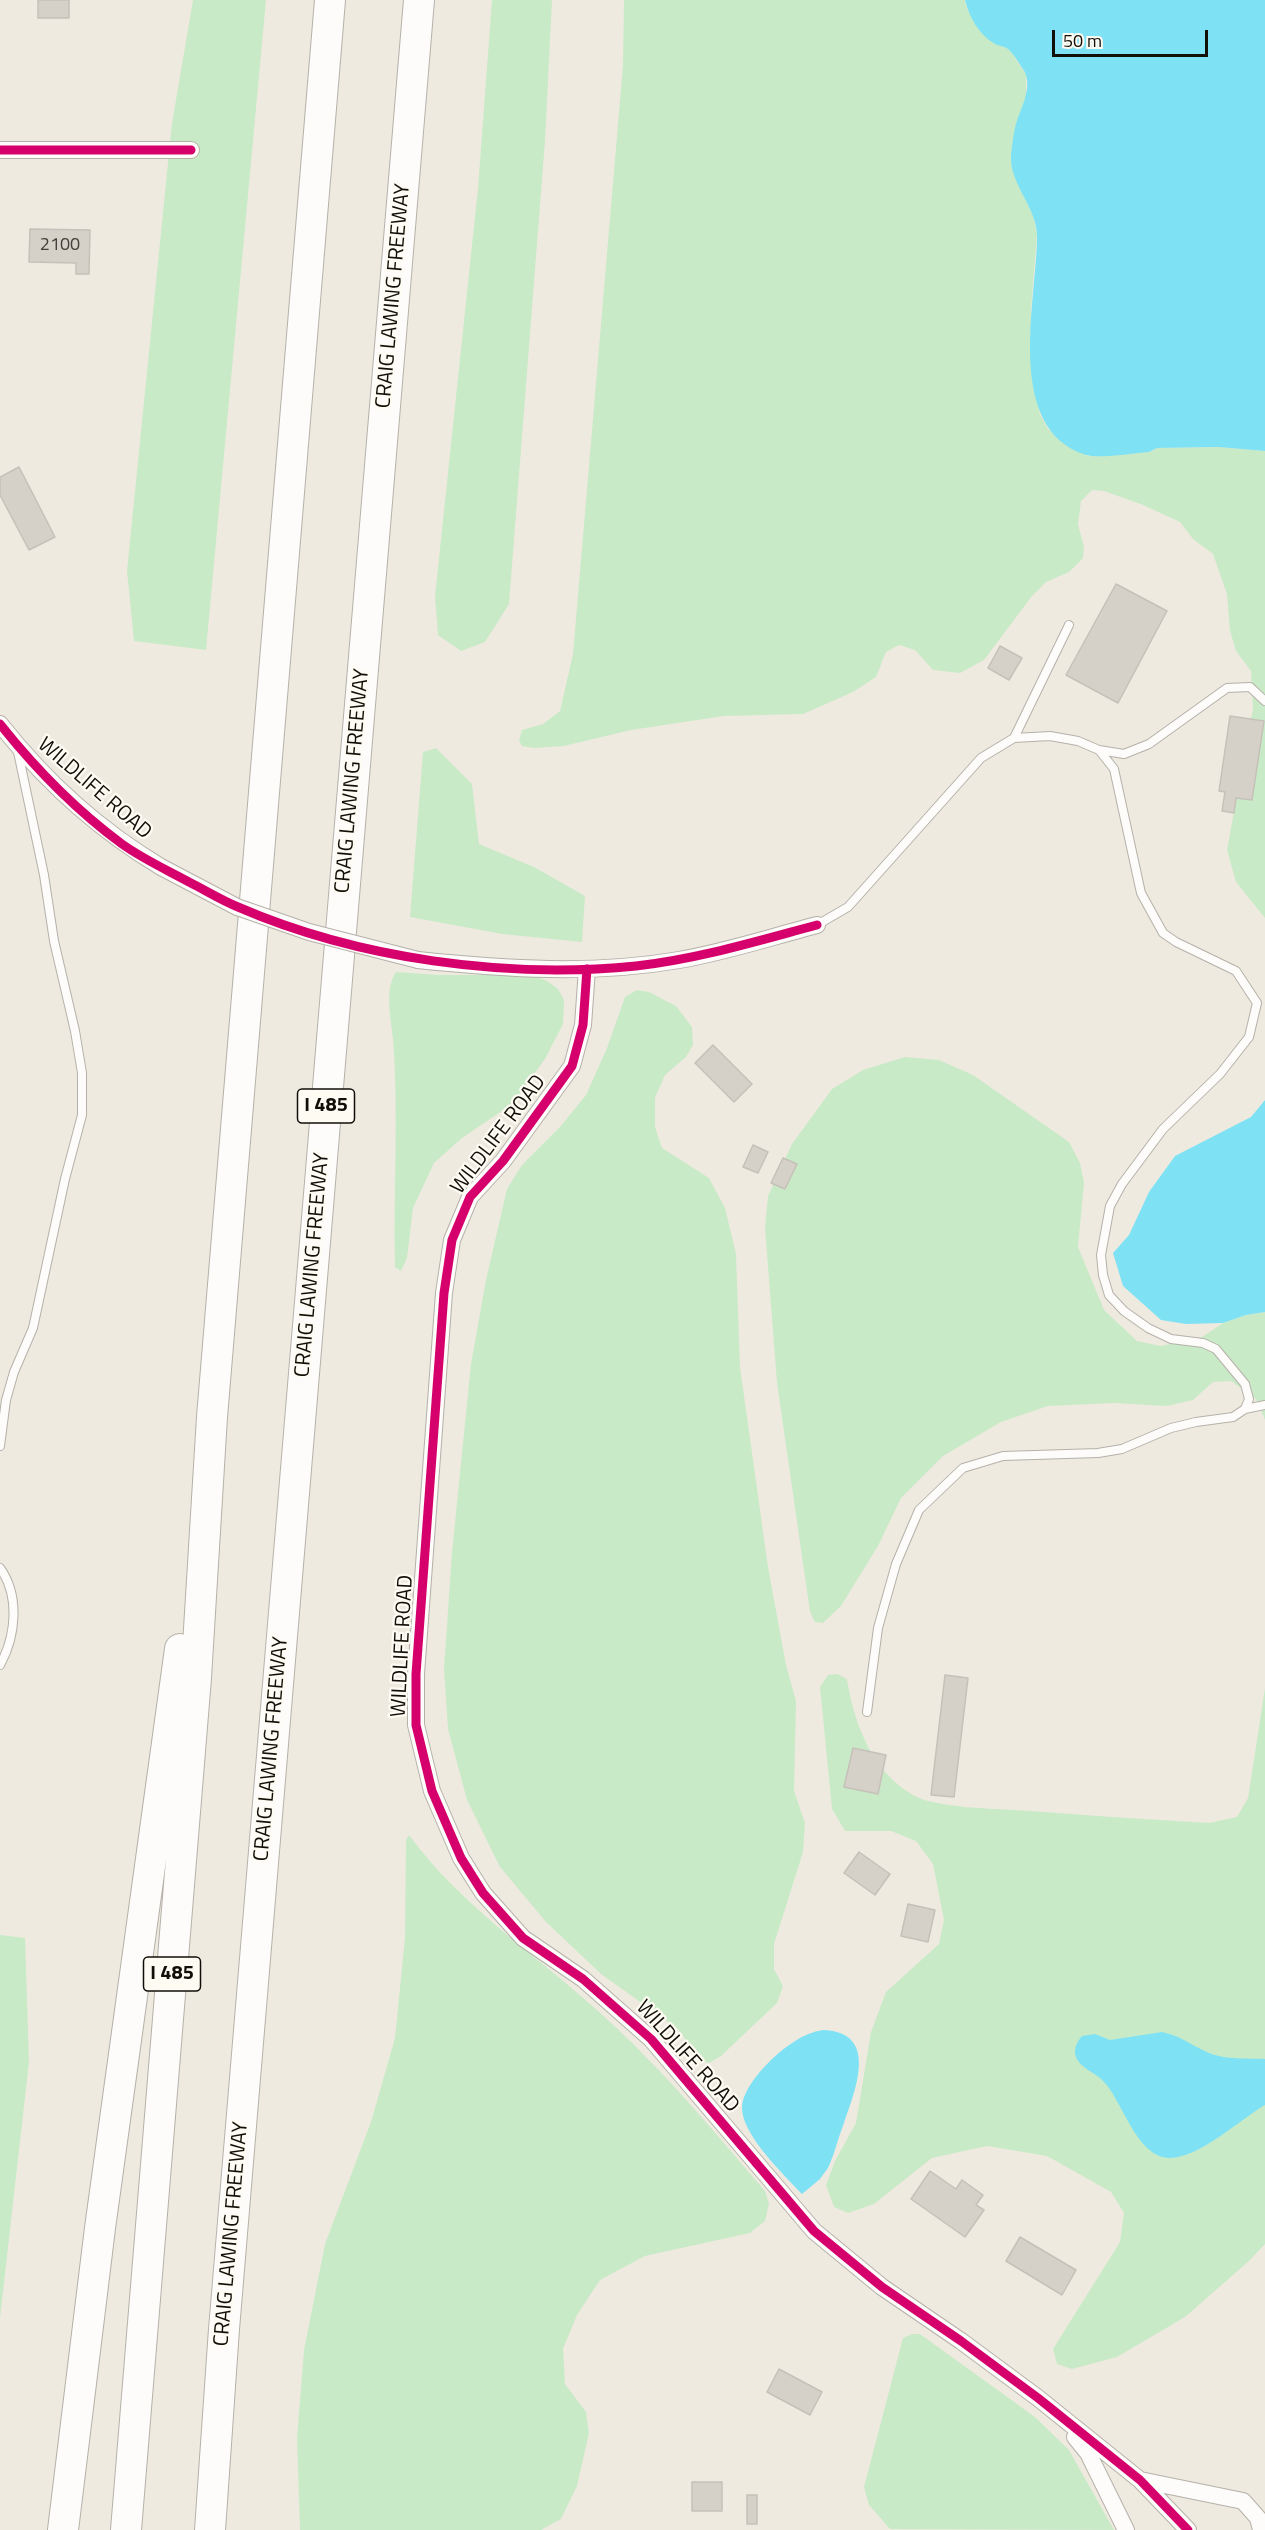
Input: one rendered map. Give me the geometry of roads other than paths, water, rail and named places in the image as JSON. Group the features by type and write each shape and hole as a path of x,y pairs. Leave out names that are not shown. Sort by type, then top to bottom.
{"highway":[{"name":"I 485","path":"126,2530 196,1678 212,1417 330,0"},
{"name":"CRAIG LAWING FREEWAY","path":"210,2530 224,2329 419,0"},
{"path":"63,2530 101,2217 212,1417"}],"street":[{"path":"0,150 191,150"},
{"name":"WILDLIFE ROAD","path":"0,724 33,765 114,837 161,867 248,910 309,932 418,960 478,966 587,969 679,960 817,925"},
{"name":"WILDLIFE ROAD","path":"587,969 583,1025 572,1066 503,1161 470,1197 452,1240 444,1293 416,1674 416,1725 432,1791 461,1858 483,1893 523,1938 583,1979 651,2039 814,2230 882,2287 961,2341 1038,2398 1059,2417"},
{"path":"1059,2417 1140,2480 1188,2530"},
{"path":"1059,2417 1088,2453 1126,2530"},
{"path":"1140,2480 1243,2501 1258,2518 1261,2530"}],"lane":[{"path":"1014,738 1069,625"},
{"path":"817,925 848,907 981,758 1014,738 1050,736 1078,741 1099,750 1124,754 1149,744 1227,688 1250,687 1265,701"},
{"path":"0,1446 6,1400 14,1372 33,1329 65,1179 82,1115 82,1073 75,1031 54,941 44,875 17,746"},
{"path":"1099,750 1114,769 1142,893 1163,933 1176,942 1236,971 1257,1003 1250,1037 1220,1074 1163,1129 1122,1184 1110,1206 1104,1232 1101,1255 1103,1275 1109,1296 1124,1311 1148,1328 1171,1339 1203,1343 1216,1349 1245,1384 1250,1399 1245,1409"},
{"path":"867,1712 878,1628 896,1564 920,1510 963,1468 1003,1456 1098,1453 1122,1449 1171,1428 1196,1422 1233,1418 1245,1409 1265,1405"},
{"path":"0,1568 7,1578 13,1599 11,1639 0,1665"}],"water":[{"path":"965,0 1265,0 1265,451 1218,447 1157,448 1149,452 1092,456 1060,441 1043,419 1034,391 1030,360 1036,225 1014,176 1011,155 1015,128 1026,95 1026,75 1009,50 995,44 980,31 969,13"},
{"path":"1265,1100 1265,1312 1246,1315 1223,1323 1186,1324 1161,1320 1123,1286 1113,1253 1129,1235 1149,1192 1175,1156 1251,1117"},
{"path":"823,2030 841,2033 852,2041 858,2052 859,2065 849,2110 833,2157 820,2179 802,2194 756,2141 748,2129 742,2107 745,2094 757,2075 771,2060 795,2041"},
{"path":"1162,2032 1216,2055 1229,2058 1265,2059 1265,2105 1207,2145 1182,2156 1170,2158 1158,2155 1139,2138 1110,2089 1078,2061 1075,2051 1082,2036 1095,2034 1110,2040"}]}
